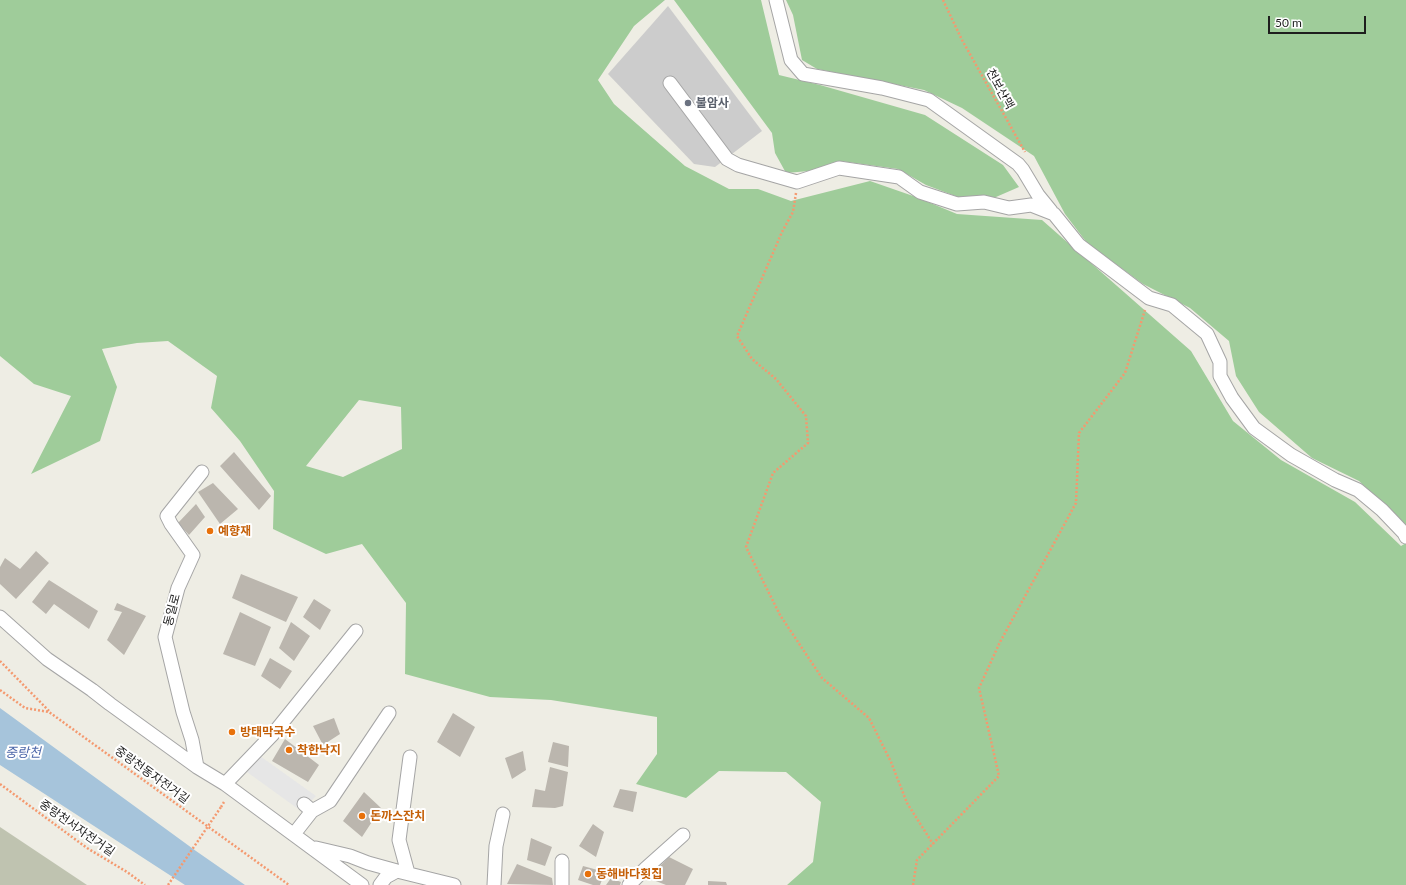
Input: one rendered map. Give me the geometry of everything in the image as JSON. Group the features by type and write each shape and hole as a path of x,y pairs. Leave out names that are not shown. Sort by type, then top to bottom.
{"street":[{"path":"776,0 791,60 804,74 882,88 929,100 1018,164 1038,195 1079,245 1149,298 1172,306 1206,334 1220,362 1220,376 1232,398 1254,428 1334,480 1358,490 1382,510 1406,537"},
{"path":"670,83 727,159 738,165 797,182 839,168 899,177 920,192 957,204 984,202 1009,208 1031,204 1054,214"},
{"name":"동일로","path":"197,767 192,740 183,712 164,637 178,588 193,554 171,524 167,516 202,472"},
{"path":"0,617 48,659 197,767 225,784 362,885"},
{"path":"225,784 273,734 356,631"},
{"path":"294,834 308,808 330,802 389,713"},
{"path":"402,872 398,840 410,757"},
{"path":"494,885 496,846 502,814"},
{"path":"629,885 683,835"},
{"path":"312,847 454,885"},
{"path":"562,861 562,885"},
{"path":"380,885 386,877 402,872"}],"path":[{"name":"천보산맥","path":"943,0 962,40 1025,153"},
{"path":"797,182 793,212 782,232 737,336 752,359 776,379 806,416 808,443 774,472 746,547 780,615 822,678 869,718 891,762 907,803 933,844"},
{"path":"913,885 917,860 999,776 979,688 1000,642 1076,503 1080,433 1125,373 1149,298"},
{"path":"0,661 49,712"},
{"name":"중랑천동자전거길","path":"0,690 25,708 49,712 289,885"},
{"name":"중랑천서자전거길","path":"0,784 87,848 127,872 145,885"},
{"path":"168,885 224,802"}],"shaded area":[{"name":"불암사","path":"668,6 762,131 715,167 694,164 608,74"},
{"path":"260,756 316,796 301,811 247,772"},
{"path":"0,827 87,885 0,885"}],"green space":[{"path":"0,0 665,0 634,26 598,80 614,104 685,166 729,189 758,189 791,201 870,181 916,197 957,214 1042,220 1191,351 1233,421 1281,460 1355,502 1401,546 1406,543 1406,885 787,885 813,862 821,802 786,772 719,771 686,798 636,784 657,754 657,717 551,700 490,697 405,674 406,603 362,544 326,554 273,529 274,491 240,441 211,408 217,376 168,341 137,343 102,349 117,387 100,441 31,474 71,396 34,384 0,356","holes":["359,400 401,407 402,449 343,477 306,466"]},
{"path":"674,0 761,0 779,75 925,115 1003,165 1019,187 996,197 958,197 926,185 898,169 840,161 809,171 786,173 775,153 772,133"},
{"path":"786,0 1406,0 1406,526 1359,481 1312,458 1259,412 1236,376 1229,341 1190,308 1143,284 1087,243 1065,214 1034,156 962,108 924,90 817,69 802,60 793,15"}],"water":[{"name":"중랑천","path":"0,708 245,885 185,885 0,765"}],"building":[{"path":"234,452 271,496 259,510 220,466"},
{"path":"213,483 238,509 220,524 198,492"},
{"path":"196,504 205,517 189,535 178,523"},
{"path":"36,551 49,563 16,599 0,584 0,567 5,558 20,569"},
{"path":"241,574 298,597 286,622 232,598"},
{"path":"49,580 98,611 89,629 54,604 46,614 32,602"},
{"path":"314,599 331,610 320,630 303,617"},
{"path":"117,603 146,616 124,655 107,640 122,612 114,610"},
{"path":"240,612 271,627 255,666 223,654"},
{"path":"291,622 310,636 294,661 279,648"},
{"path":"270,658 292,671 280,689 261,676"},
{"path":"453,713 475,727 460,757 437,742"},
{"path":"334,718 340,734 323,745 313,726"},
{"name":"착한낙지","path":"285,739 319,765 308,782 272,761"},
{"path":"553,742 569,746 568,767 548,762"},
{"path":"523,751 526,770 512,779 505,758"},
{"path":"550,767 568,772 563,806 555,808 532,807 535,789 545,791"},
{"path":"620,789 637,792 633,812 613,807"},
{"path":"364,792 381,808 362,837 343,821"},
{"path":"593,824 604,832 596,857 579,846"},
{"path":"531,838 552,847 545,866 527,860"},
{"path":"669,857 693,869 685,885 666,885 648,878"},
{"path":"517,864 552,878 553,885 507,884"},
{"path":"583,866 605,872 600,885 593,885 578,880"},
{"path":"611,878 621,882 620,885 606,885"},
{"path":"708,881 726,882 727,885 708,885"}],"place":[{"name":"불암사","path":"688,103"},
{"name":"예향재","path":"210,531"},
{"name":"방태막국수","path":"232,732"},
{"name":"착한낙지","path":"289,750"},
{"name":"돈까스잔치","path":"362,816"},
{"name":"동해바다횟집","path":"588,874"}]}
